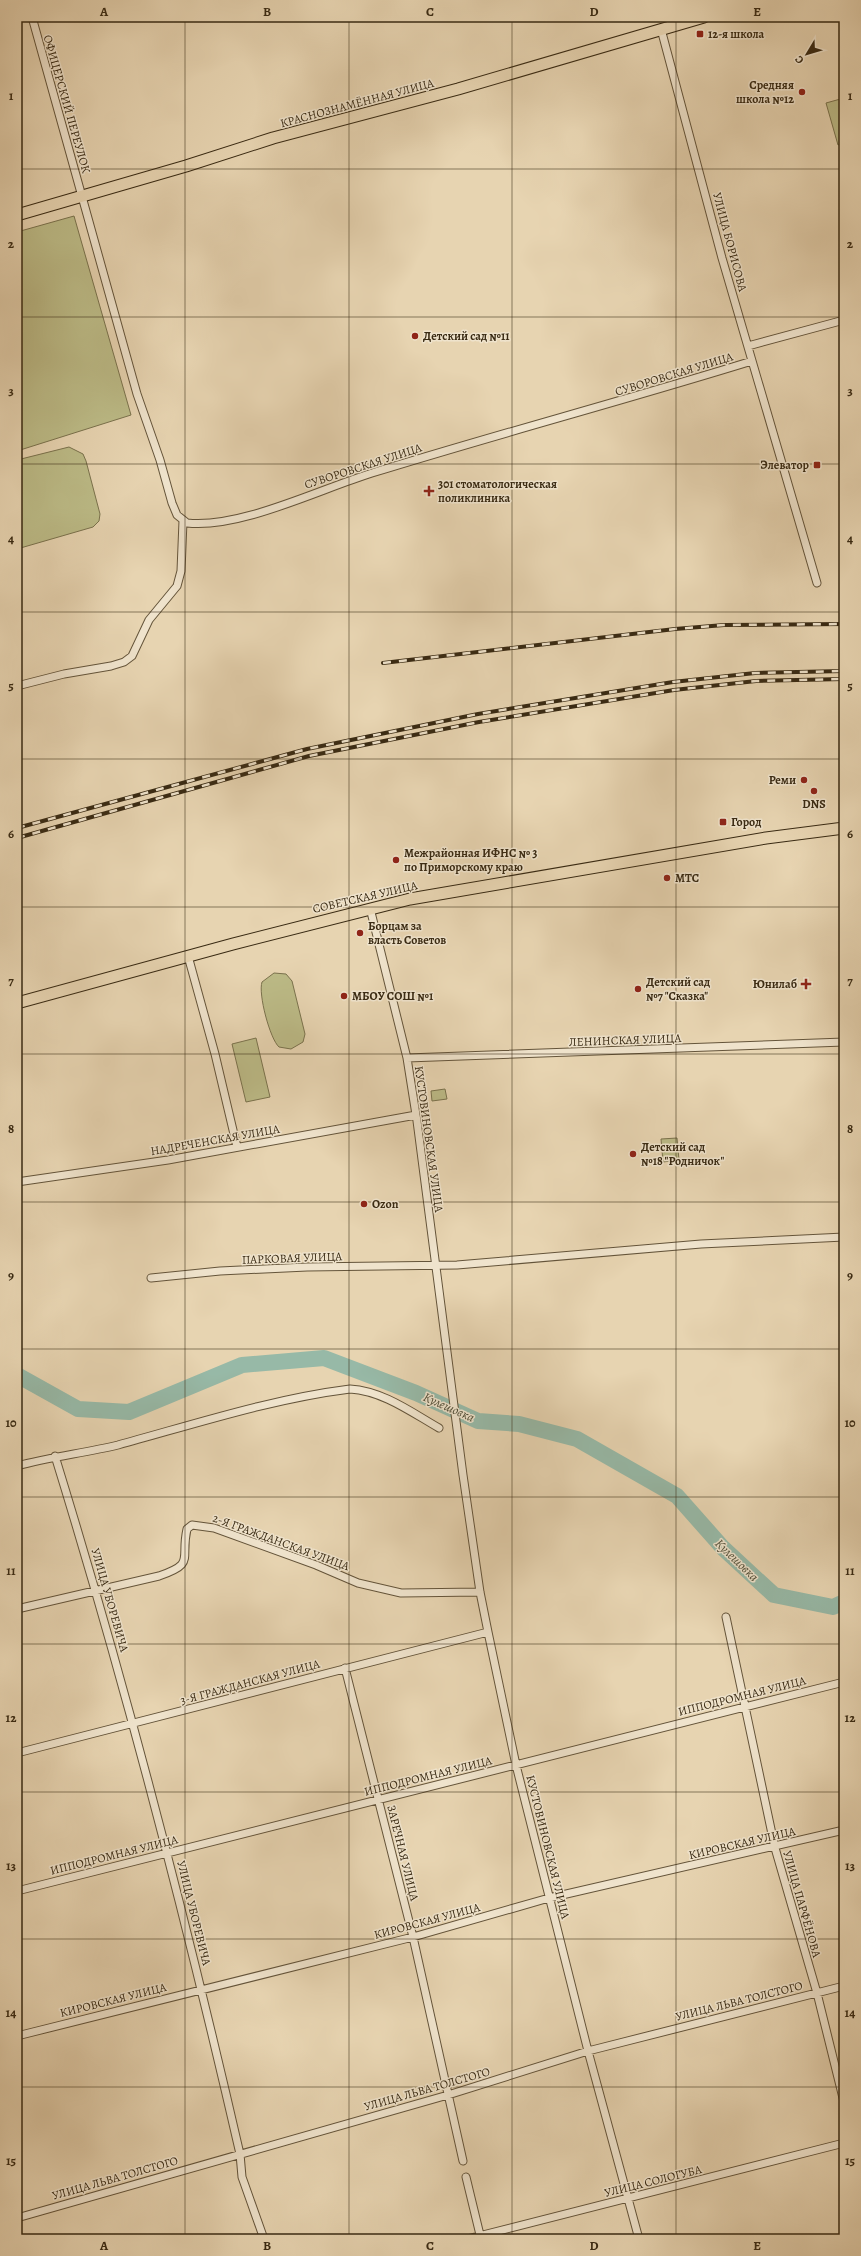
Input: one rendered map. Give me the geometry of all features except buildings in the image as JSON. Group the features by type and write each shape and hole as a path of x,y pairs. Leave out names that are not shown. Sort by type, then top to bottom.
{"main road":[{"name":"КРАСНОЗНАМЁННАЯ УЛИЦА","path":"17,215 273,138 450,91 704,17"},
{"name":"СОВЕТСКАЯ УЛИЦА","path":"17,1003 370,908 494,883 766,838 844,828"}],"street":[{"name":"ОФИЦЕРСКИЙ ПЕРЕУЛОК","path":"32,17 116,322 172,503 183,521"},
{"name":"УЛИЦА БОРИСОВА","path":"661,29 752,362 817,583"},
{"path":"748,346 844,320"},
{"name":"СУВОРОВСКАЯ УЛИЦА","path":"183,521 196,524 209,523 258,513 371,473 752,362"},
{"path":"17,686 64,674 111,666 124,662 132,656 149,620 177,586 181,571 183,521"},
{"name":"КУСТОВИНОВСКАЯ УЛИЦА","path":"370,908 407,1058 480,1592 488,1632 516,1765 549,1898 588,2051 639,2239"},
{"path":"188,956 215,1054 237,1147"},
{"name":"ЛЕНИНСКАЯ УЛИЦА","path":"407,1058 844,1042"},
{"name":"НАДРЕЧЕНСКАЯ УЛИЦА","path":"17,1182 168,1160 416,1116"},
{"name":"ПАРКОВАЯ УЛИЦА","path":"151,1278 220,1271 307,1267 493,1263 701,1244 844,1237"},
{"path":"17,1466 55,1456 116,1445 259,1406 350,1389 364,1391 386,1398 438,1428"},
{"name":"УЛИЦА УБОРЕВИЧА","path":"55,1456 96,1590 134,1723 202,1989 240,2154 242,2177 264,2239"},
{"name":"2-Я ГРАЖДАНСКАЯ УЛИЦА","path":"17,1608 179,1569 183,1562 187,1529 192,1525 199,1524 316,1565 358,1583 400,1593 480,1592"},
{"name":"УЛИЦА ПАРФЁНОВА","path":"726,1617 775,1848 816,1993 844,2102"},
{"name":"3-Я ГРАЖДАНСКАЯ УЛИЦА","path":"17,1753 488,1632"},
{"name":"ЗАРЕЧНАЯ УЛИЦА","path":"345,1668 413,1937 463,2161"},
{"name":"ИППОДРОМНАЯ УЛИЦА","path":"17,1890 378,1801 744,1706 844,1682"},
{"name":"КИРОВСКАЯ УЛИЦА","path":"17,2036 413,1937 549,1898 775,1848 844,1830"},
{"name":"УЛИЦА ЛЬВА ТОЛСТОГО","path":"17,2218 448,2095 588,2051 844,1986"},
{"name":"УЛИЦА СОЛОГУБА","path":"467,2239 481,2237 628,2198 844,2144"},
{"path":"466,2177 481,2237"}],"shaded area":[{"path":"844,98 844,143 838,145 826,103"},
{"path":"74,216 131,415 17,451 17,232"},
{"path":"69,447 83,454 86,461 100,514 99,521 93,527 17,549 17,460"},
{"path":"274,973 286,974 292,981 305,1034 303,1042 291,1049 279,1047 272,1035 263,1006 261,988 262,982"},
{"path":"256,1038 270,1097 246,1102 232,1044"},
{"path":"445,1089 447,1099 432,1101 431,1091"},
{"path":"677,1138 679,1160 663,1162 661,1139"}],"waterway":[{"name":"Кулешовка","path":"17,1375 78,1409 129,1412 242,1365 324,1358 416,1393 478,1421 519,1424 577,1439 677,1496 723,1548 774,1595 833,1607 844,1602"}],"railway":[{"path":"383,663 675,629 724,625 844,624"},
{"path":"17,828 307,749 478,714 673,682 755,673 844,671"},
{"path":"17,838 309,756 479,722 674,690 756,681 844,679"}],"place":[{"name":"12-я школа","path":"700,34"},
{"name":"Средняя школа №12","path":"802,92"},
{"name":"Детский сад №11","path":"415,336"},
{"name":"Элеватор","path":"817,465"},
{"name":"301 стоматологическая поликлиника","path":"429,491"},
{"name":"Реми","path":"804,780"},
{"name":"DNS","path":"814,791"},
{"name":"Город","path":"723,822"},
{"name":"Межрайонная ИФНС № 3 по Приморскому краю","path":"396,860"},
{"name":"МТС","path":"667,878"},
{"name":"Борцам за власть Советов","path":"360,933"},
{"name":"Юнилаб","path":"806,984"},
{"name":"Детский сад №7 \"Сказка\"","path":"638,989"},
{"name":"МБОУ СОШ №1","path":"344,996"},
{"name":"Детский сад №18 \"Родничок\"","path":"633,1154"},
{"name":"Ozon","path":"364,1204"}]}
